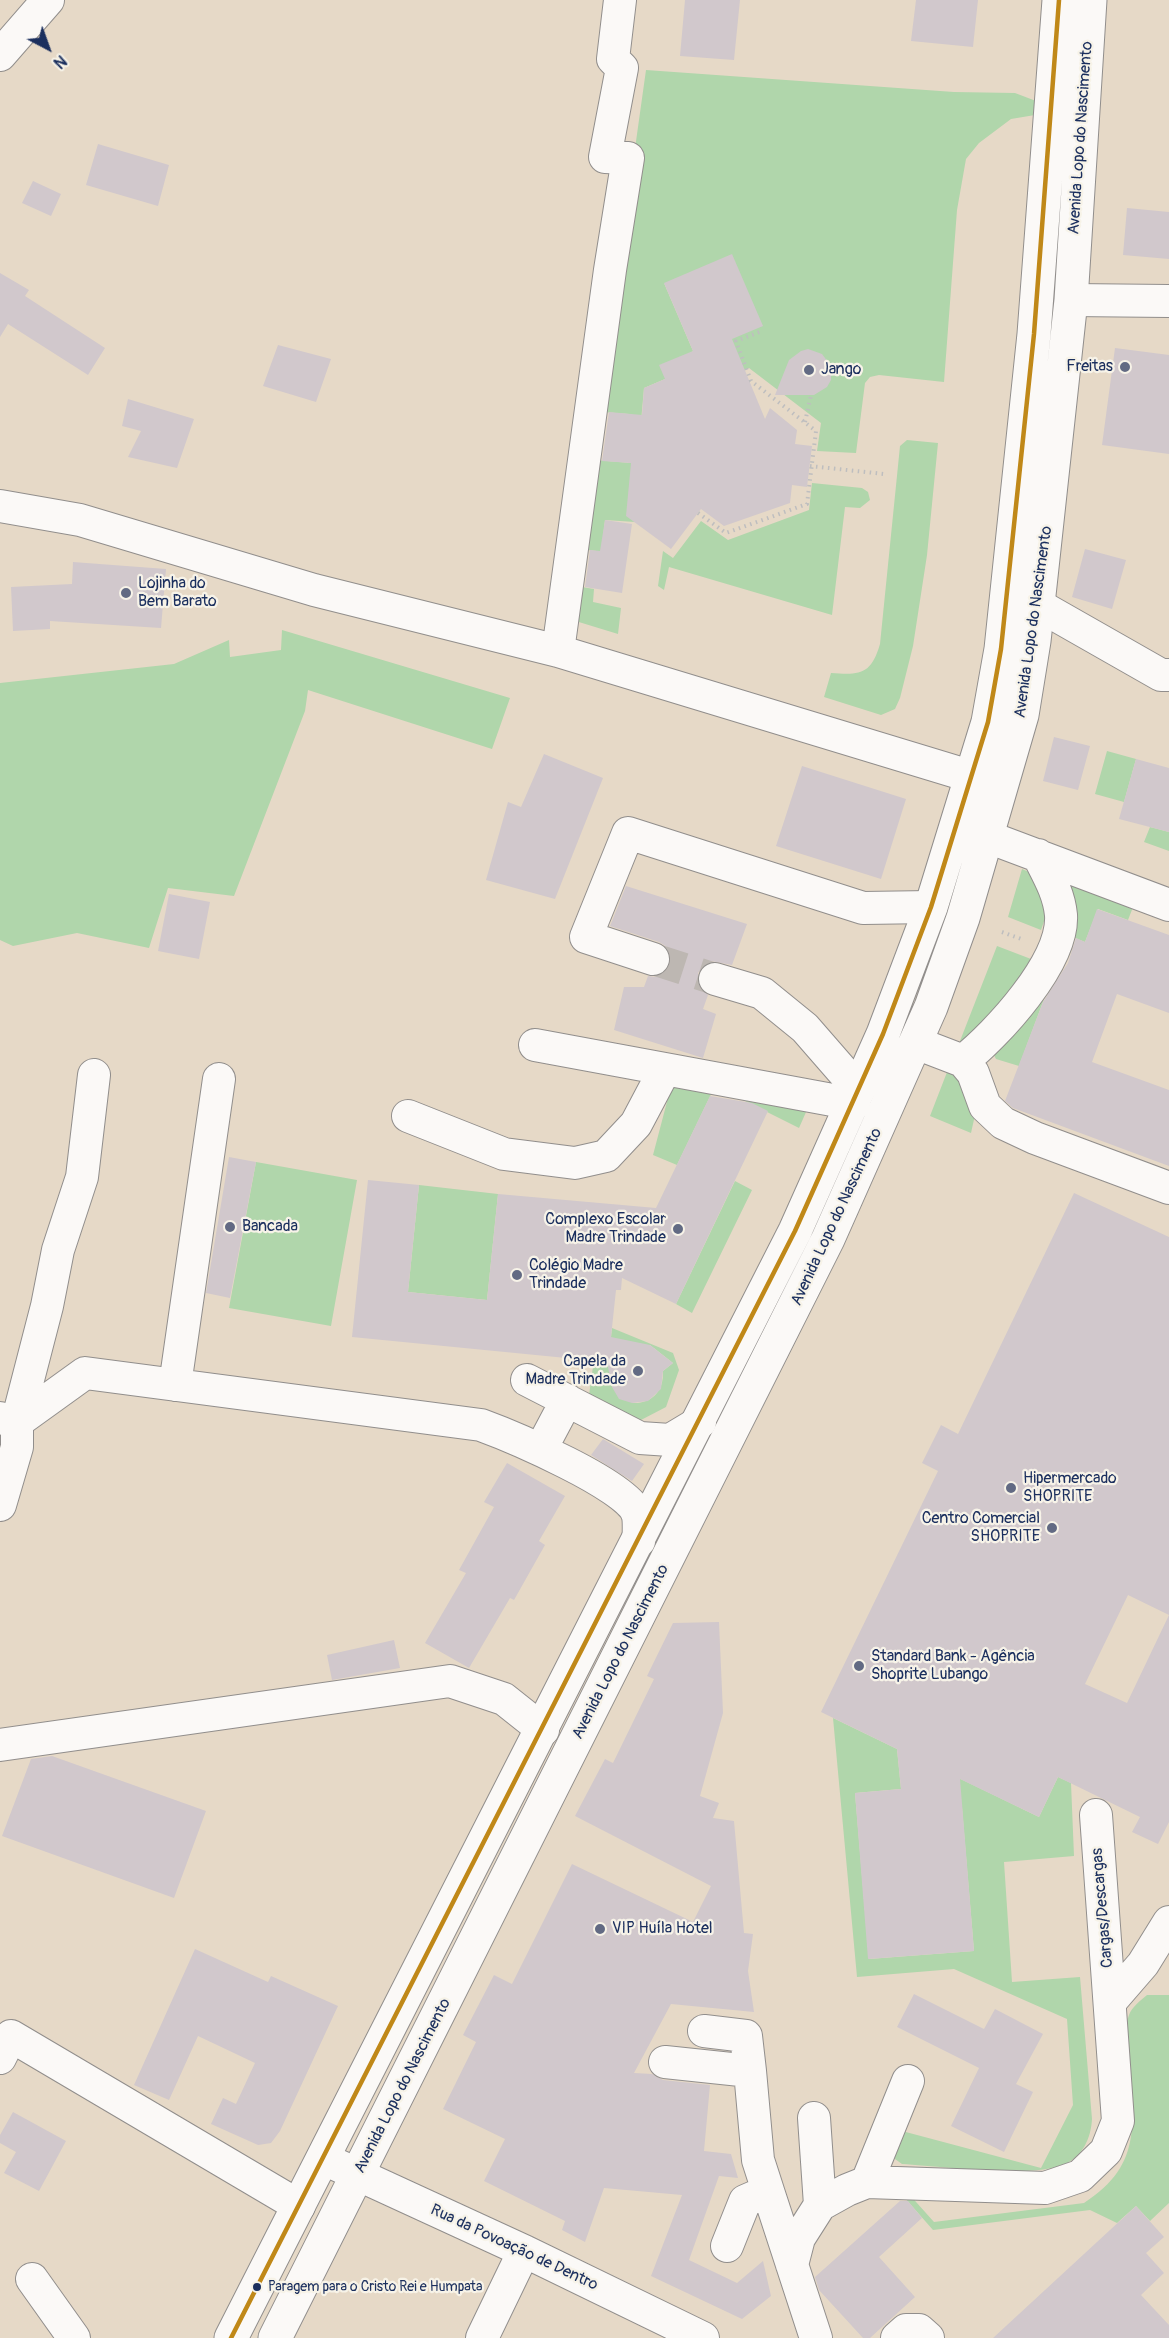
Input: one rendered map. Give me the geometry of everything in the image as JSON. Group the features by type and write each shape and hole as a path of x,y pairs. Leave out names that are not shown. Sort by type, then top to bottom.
{"main road":[{"name":"Avenida Lopo do Nascimento","path":"231,2338 700,1422 795,1231 856,1097 910,968 973,777 988,722 1009,588 1034,334 1059,0"},
{"name":"Avenida Lopo do Nascimento","path":"275,2338 828,1239 916,1043 963,918 1022,715 1038,605 1071,300 1090,0"}],"street":[{"path":"0,55 48,0"},
{"path":"558,651 606,292 628,158 605,157 622,68 613,59 621,0"},
{"path":"1071,300 1169,301"},
{"path":"0,506 80,520 304,587 558,651 973,777"},
{"path":"1038,605 1161,675 1169,675"},
{"path":"653,959 586,937 628,833 863,908 931,907"},
{"path":"988,837 1169,905"},
{"path":"963,1061 997,1030 1029,993 1045,967 1056,940 1061,918 1058,896 1038,855"},
{"path":"715,979 762,993 805,1028 856,1097"},
{"path":"916,1043 963,1061 972,1073 986,1106 1003,1123 1035,1138 1169,1188"},
{"path":"536,1045 664,1071 856,1097"},
{"path":"408,1116 504,1154 575,1163 606,1156 636,1124 664,1071"},
{"path":"0,1505 17,1447 8,1420 47,1306 58,1250 82,1177 94,1075"},
{"path":"175,1385 219,1079"},
{"path":"8,1420 85,1373 481,1425 542,1449 626,1498 638,1513 639,1541"},
{"path":"527,1380 640,1438 670,1440 700,1422"},
{"path":"542,1449 567,1400"},
{"path":"0,1745 450,1681 504,1699 543,1730"},
{"name":"Cargas/Descargas","path":"867,2182 1044,2188 1080,2176 1106,2151 1118,2121 1096,1815"},
{"name":"Cargas/Descargas","path":"1111,2001 1156,1965 1169,1922"},
{"path":"704,2031 746,2036 758,2160 816,2338"},
{"path":"4,2041 299,2206"},
{"path":"665,2061 750,2071"},
{"path":"792,2265 799,2238 820,2205 867,2182 908,2081"},
{"path":"814,2118 820,2205"},
{"name":"Rua da Povoação de Dentro","path":"324,2159 358,2177 524,2251 703,2338"},
{"path":"727,2246 745,2201 768,2191"},
{"path":"482,2338 524,2251"},
{"path":"32,2279 74,2338"},
{"path":"897,2338 906,2330 920,2330 928,2338"}],"path":[{"path":"698,513 726,533 807,504 816,431 751,381 736,341 762,331"},
{"path":"804,422 810,395"},
{"path":"811,466 884,474"}],"green space":[{"path":"646,70 954,92 1015,93 1036,101 1035,115 1011,119 979,143 966,159 957,210 944,382 879,375 870,377 865,383 856,453 817,451 821,423 749,368 745,370 664,283 693,351 665,379 644,388 640,433 627,433 629,414 603,412 595,460 631,463 635,522 605,520 603,537 622,554 588,550 582,587 594,589 593,602 621,608 618,634 569,619"},
{"path":"907,440 938,443 927,555 913,646 895,709 881,715 824,697 831,673 850,674 863,671 873,662 880,644 900,446"},
{"path":"812,483 862,488 868,492 870,500 860,508 845,507 832,615 669,567 664,590 658,586 663,551 673,558 701,521 728,540 809,510"},
{"path":"282,630 510,698 492,749 308,690 305,711 234,896 168,888 149,948 77,933 13,946 0,940 0,683 174,664 229,640 230,657 281,650"},
{"path":"1107,751 1136,759 1124,802 1095,794"},
{"path":"1150,827 1169,832 1169,851 1144,842"},
{"path":"1022,869 1036,875 1050,904 1041,930 1008,917"},
{"path":"1060,874 1135,902 1128,920 1098,909 1085,942 1068,935 1019,1066 996,1059 993,1053 1035,1000"},
{"path":"997,946 1031,959 1021,984 966,1041 960,1041"},
{"path":"949,1067 957,1070 975,1115 971,1133 930,1116"},
{"path":"673,1079 715,1086 677,1165 653,1155"},
{"path":"716,1087 810,1103 799,1128"},
{"path":"256,1162 357,1180 331,1326 229,1308"},
{"path":"735,1181 752,1190 692,1313 676,1304"},
{"path":"419,1185 498,1194 487,1300 408,1292"},
{"path":"612,1328 673,1353 679,1370 666,1407 641,1420 589,1395 596,1345 610,1346","holes":["650,1345 673,1363 663,1371 659,1390 651,1399 632,1403"]},
{"path":"833,1718 897,1749 901,1789 855,1793 869,1959 974,1951 962,1808 940,1769 1039,1817 1058,1777 1071,1783 1074,1856 1004,1862 1012,1982 1080,1977 1092,2119 1085,2146 1071,2161 1051,2168 1010,2171 902,2164 895,2159 893,2152 902,2131 1041,2168 1073,2105 1067,2019 954,1969 857,1977"},
{"path":"1147,1995 1169,1995 1169,2203 1150,2221 1136,2206 1117,2223 1090,2210 933,2230 904,2197 908,2193 934,2222 1084,2203 1104,2188 1126,2156 1131,2138 1132,2100 1126,2025 1132,2009"}],"building":[{"path":"685,0 740,0 734,60 680,56"},
{"path":"916,0 978,0 973,47 911,41"},
{"path":"98,144 169,165 158,206 86,185"},
{"path":"33,181 61,194 51,216 22,203"},
{"path":"1127,208 1169,212 1169,259 1123,255"},
{"path":"732,254 763,326 732,339 765,419 770,408 797,430 795,444 812,446 807,487 792,485 790,503 724,526 701,509 671,549 626,516 631,463 602,461 609,412 642,415 644,388 665,379 659,365 693,351 664,283"},
{"path":"0,273 29,290 25,296 105,348 88,375 8,324 0,337"},
{"path":"278,345 331,359 316,402 263,386"},
{"path":"1115,348 1169,355 1169,454 1102,445"},
{"name":"Jango","path":"808,349 822,354 831,366 831,380 827,387 814,395 775,395 789,360"},
{"path":"128,399 194,419 177,468 128,457 141,431 122,426"},
{"path":"605,520 632,524 622,593 585,587 590,550 600,551"},
{"path":"1085,549 1126,560 1112,609 1072,597"},
{"path":"73,562 166,569 161,628 50,621 50,629 13,631 11,587 72,584"},
{"path":"1054,737 1090,746 1078,790 1043,781"},
{"path":"544,754 603,778 555,899 486,880 508,802 521,807"},
{"path":"1136,759 1169,768 1169,832 1119,819"},
{"path":"802,766 906,799 881,879 776,846"},
{"path":"626,886 747,924 732,965 711,961 698,973 698,984 708,995 703,1009 716,1014 703,1058 614,1030 624,987 644,987 648,976 656,977 665,973 671,956 667,947 659,942 610,926"},
{"path":"169,894 210,902 199,959 158,951"},
{"path":"1097,909 1169,935 1169,1013 1117,994 1092,1062 1169,1090 1169,1166 1013,1108 1005,1101 1043,1002 1068,963 1076,938 1085,942"},
{"path":"710,1096 752,1103 768,1111 676,1304 622,1278 621,1290 616,1290 611,1337 650,1345 673,1363 663,1371 661,1389 648,1401 632,1403 619,1399 612,1387 607,1362 352,1337 368,1180 419,1185 408,1292 487,1300 498,1194 656,1208"},
{"name":"Bancada","path":"229,1157 256,1162 230,1298 206,1293"},
{"name":"Centro Comercial SHOPRITE","path":"1074,1193 1169,1237 1169,1615 1169,1822 1158,1844 1132,1832 1140,1817 1058,1777 1039,1817 960,1779 974,1951 868,1959 855,1793 901,1789 897,1749 821,1712 938,1471 922,1463 941,1425 958,1434","holes":["1128,1595 1169,1615 1127,1703 1085,1684"]},
{"path":"603,1439 644,1464 632,1481 591,1455"},
{"path":"507,1463 565,1496 539,1541 545,1545 514,1600 510,1598 469,1668 425,1643 466,1573 459,1570 494,1507 484,1502"},
{"path":"719,1622 723,1713 700,1796 719,1803 713,1818 734,1821 744,1933 753,1934 748,1971 754,2012 671,2004 634,2073 652,2074 663,2080 710,2085 704,2151 731,2154 738,2178 719,2176 689,2260 737,2283 763,2261 771,2296 742,2319 651,2276 682,2195 604,2188 585,2242 562,2230 565,2221 484,2181 505,2139 443,2109 476,2042 463,2035 494,1975 512,1984 572,1864 693,1922 711,1886 575,1816 605,1759 613,1763 654,1679 647,1676 673,1623"},
{"path":"394,1640 400,1668 332,1680 327,1655"},
{"path":"52,1756 206,1811 174,1898 2,1836 31,1759"},
{"path":"195,1949 268,1982 271,1976 338,2006 280,2131 271,2143 258,2145 211,2124 223,2098 236,2104 255,2063 198,2036 169,2100 134,2085"},
{"path":"914,1994 984,2029 995,2009 1043,2034 1016,2084 1033,2092 1004,2152 951,2126 979,2068 897,2027"},
{"path":"13,2112 66,2141 39,2191 4,2173 16,2152 0,2143 0,2135"},
{"path":"900,2201 908,2201 922,2218 879,2257 915,2297 870,2338 863,2338 819,2290 815,2277"},
{"path":"1136,2206 1164,2237 1146,2253 1164,2273 1141,2295 1169,2325 1169,2338 993,2338"}],"tunnel":[{"path":"653,959 715,979"}],"transit line":[{"path":"231,2338 795,1231 883,1034 931,907 988,722 1001,649 1034,334 1059,0"}],"place":[{"name":"Freitas","path":"1125,367"},
{"name":"Jango","path":"809,370"},
{"name":"Lojinha do Bem Barato","path":"126,593"},
{"name":"Bancada","path":"230,1227"},
{"name":"Complexo Escolar Madre Trindade","path":"678,1229"},
{"name":"Colégio Madre Trindade","path":"517,1275"},
{"name":"Capela da Madre Trindade","path":"638,1371"},
{"name":"Hipermercado SHOPRITE","path":"1011,1488"},
{"name":"Centro Comercial SHOPRITE","path":"1052,1528"},
{"name":"Standard Bank - Agência Shoprite Lubango","path":"859,1666"},
{"name":"VIP Huíla Hotel","path":"600,1929"},
{"name":"Paragem para o Cristo Rei e Humpata","path":"257,2287"}]}
